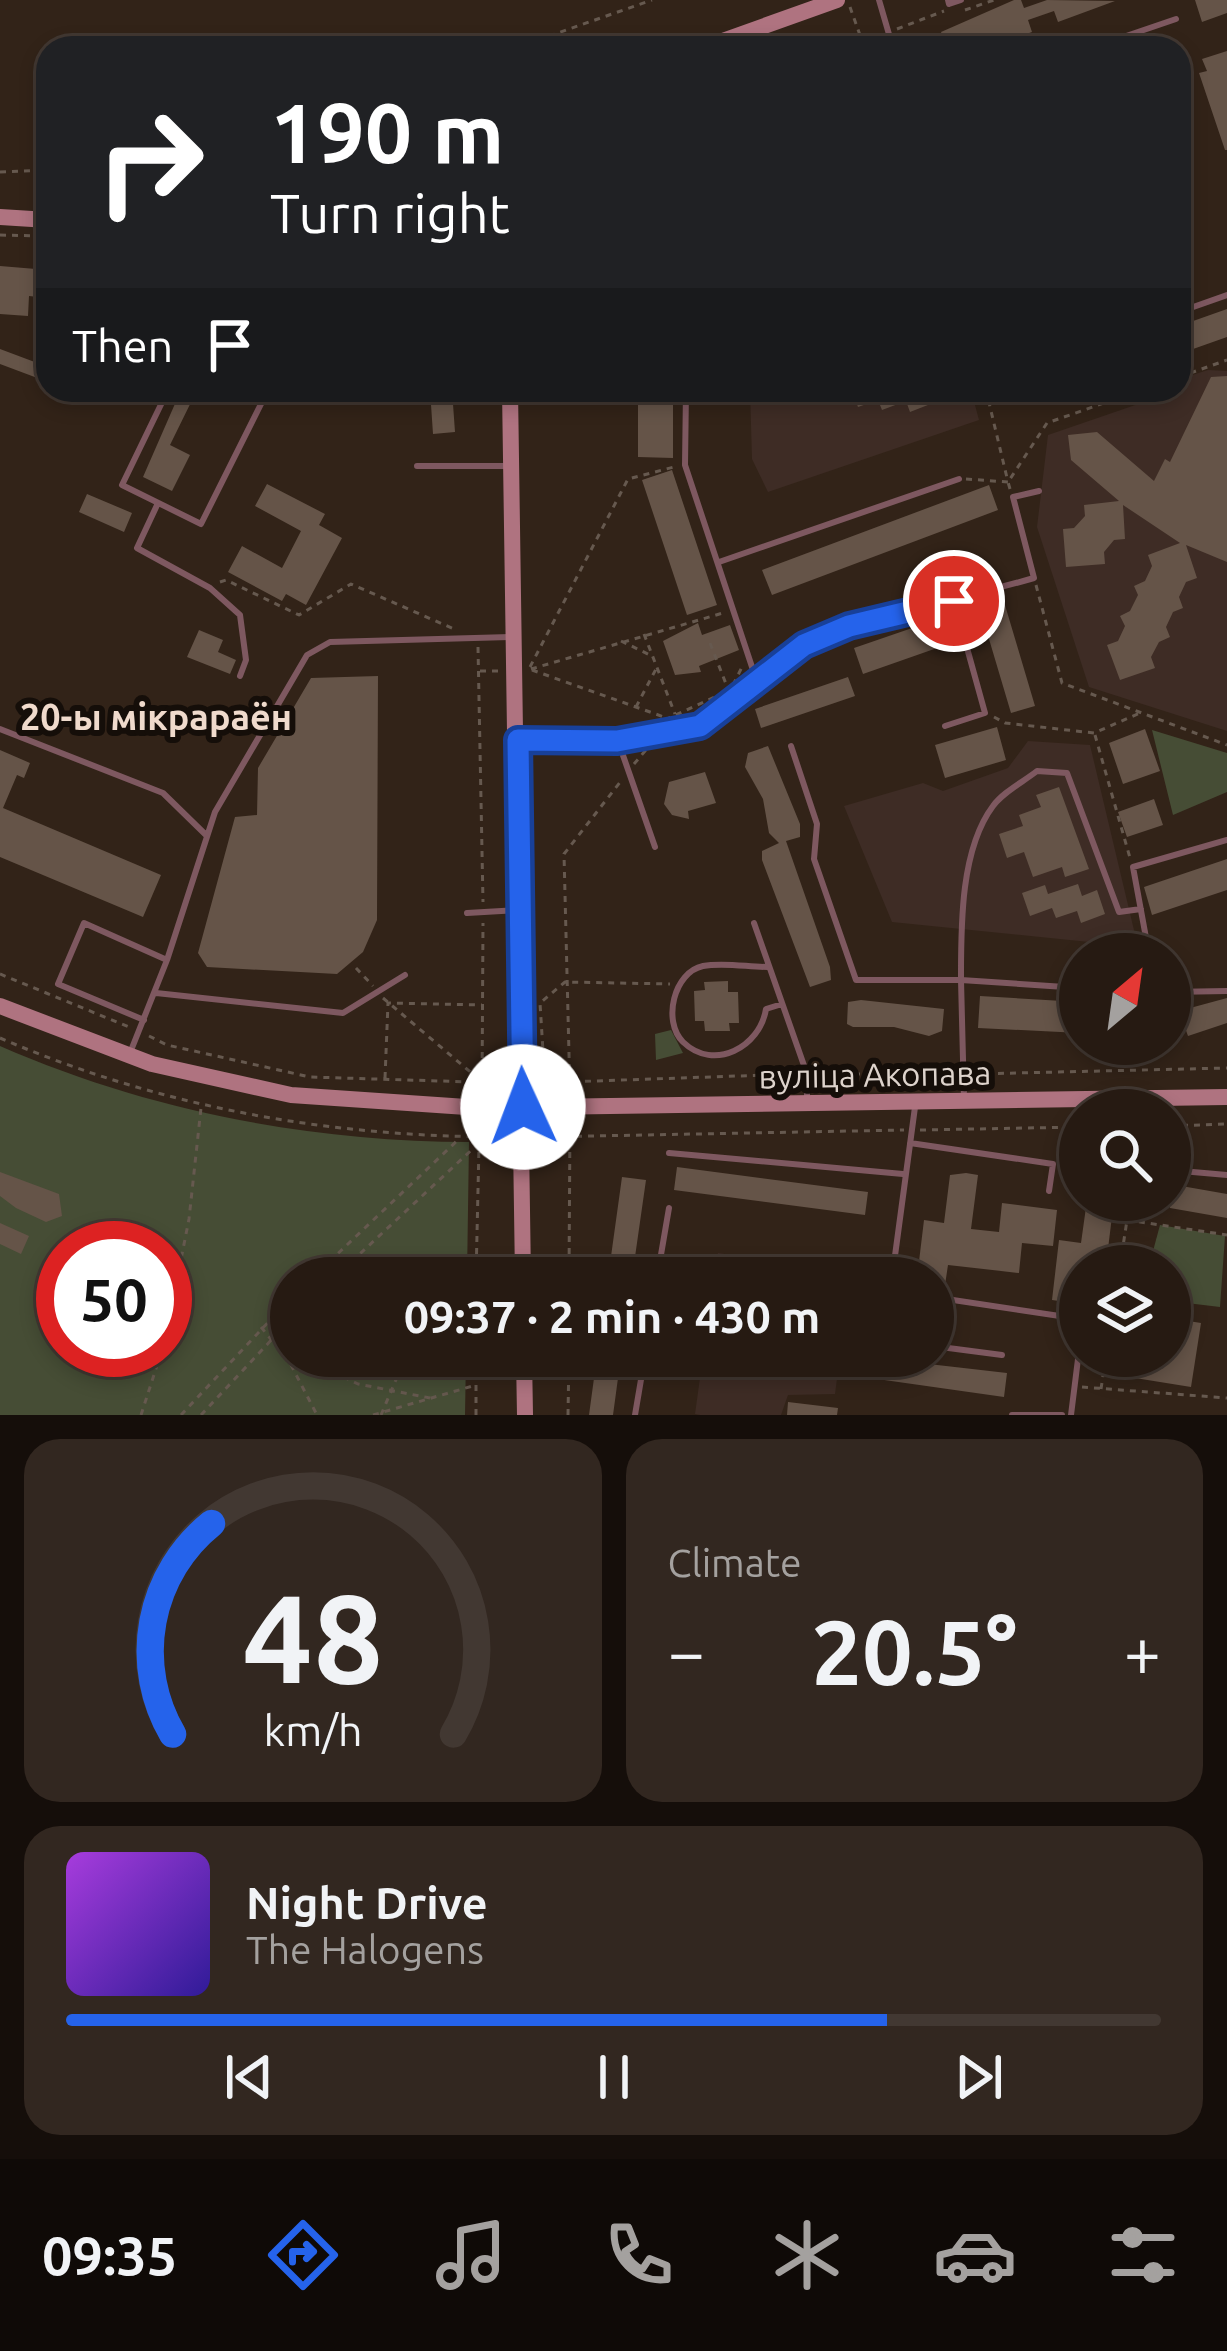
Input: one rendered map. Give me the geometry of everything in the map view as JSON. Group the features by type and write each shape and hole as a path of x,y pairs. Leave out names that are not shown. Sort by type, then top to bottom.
{"main road":[{"path":"742,36 844,5"},
{"path":"0,217 36,219"},
{"path":"510,402 523,1257"},
{"name":"вуліца Акопава","path":"0,1006 129,1056 291,1095 523,1107 1059,1103"},
{"name":"вуліца Акопава","path":"1191,1101 1227,1097"},
{"path":"524,1377 525,1415"}],"lane":[{"path":"879,0 890,36"},
{"path":"948,0 962,0"},
{"path":"1127,36 1176,20"},
{"path":"1191,308 1227,295"},
{"path":"162,402 122,485 201,524 262,402"},
{"path":"686,402 685,465 756,679"},
{"path":"417,466 513,466"},
{"path":"719,562 959,479"},
{"path":"518,740 617,741 700,726 804,645 849,626 1034,578 1012,496 1039,491"},
{"path":"158,503 137,548 210,588 240,615 246,660 240,676"},
{"path":"945,726 985,712 954,601"},
{"path":"129,1056 167,959 206,835 236,772 307,655 330,642 516,637"},
{"path":"0,729 164,793 206,835"},
{"path":"617,741 655,847"},
{"path":"791,746 818,824 814,859 856,980 1059,987"},
{"path":"964,1102 961,929 978,832 995,803 1037,771 1067,773 1119,912 1141,909"},
{"path":"1145,933 1133,867 1227,840"},
{"path":"467,913 520,910"},
{"path":"144,1020 58,984 84,923 167,959"},
{"path":"754,923 807,1074 807,1105"},
{"path":"769,967 705,966 678,984 675,1030 684,1043 699,1050 743,1049 756,1040 766,1009 782,1004"},
{"path":"155,993 343,1013 405,976"},
{"path":"1191,992 1227,991"},
{"path":"894,1257 915,1103"},
{"path":"910,1143 1053,1164 1049,1191"},
{"path":"669,1153 903,1174"},
{"path":"1191,1171 1227,1174"},
{"path":"661,1257 669,1208"},
{"path":"954,1300 1059,1316"},
{"path":"954,1349 1002,1355"},
{"path":"635,1415 641,1377"},
{"path":"1071,1415 1076,1377"},
{"path":"1012,1415 1060,1415"}],"path":[{"path":"548,36 652,0"},
{"path":"876,36 994,0"},
{"path":"844,5 860,36"},
{"path":"0,172 36,170"},
{"path":"0,236 36,236"},
{"path":"1191,373 1227,360"},
{"path":"989,402 1012,496"},
{"path":"1008,482 1048,423 1107,402"},
{"path":"530,669 628,479 685,465"},
{"path":"959,479 1008,482"},
{"path":"1034,578 1063,683 1227,745"},
{"path":"210,588 226,580 299,615 351,584 478,640 484,912 482,1095"},
{"path":"530,669 727,612"},
{"path":"644,633 675,714"},
{"path":"619,640 653,656"},
{"path":"710,643 729,691"},
{"path":"636,706 657,668"},
{"path":"530,669 666,718"},
{"path":"479,671 502,670"},
{"path":"985,712 1005,724 1094,733 1142,712"},
{"path":"1094,733 1133,867"},
{"path":"356,968 388,1003 482,1082"},
{"path":"0,974 166,1045 262,1069 385,1080 507,1083"},
{"path":"545,1084 540,1003 565,982 678,984"},
{"path":"388,1003 482,1005"},
{"path":"385,1080 388,1003"},
{"path":"0,1038 79,1072 201,1106 326,1128 480,1140 508,1137"},
{"path":"535,1083 1227,1068"},
{"path":"1025,1073 1031,1089"},
{"path":"189,1221 201,1106"},
{"path":"1040,1113 1046,1127"},
{"path":"569,1257 570,1119"},
{"path":"476,1257 480,1120"},
{"path":"1191,1125 1227,1124"},
{"path":"540,1137 1059,1127"},
{"path":"335,1257 462,1137"},
{"path":"357,1257 480,1140"},
{"path":"411,1184 422,1196"},
{"path":"381,1213 392,1224"},
{"path":"1134,1221 1227,1235"},
{"path":"352,1241 362,1252"},
{"path":"181,1415 270,1318"},
{"path":"261,1327 270,1335"},
{"path":"201,1415 270,1339"},
{"path":"232,1358 243,1368"},
{"path":"141,1415 153,1377"},
{"path":"295,1377 317,1415"},
{"path":"342,1377 430,1398"},
{"path":"381,1414 396,1377"},
{"path":"476,1377 476,1415"},
{"path":"568,1415 569,1377"},
{"path":"1101,1389 1103,1377"},
{"path":"373,1415 476,1385"},
{"path":"1075,1386 1227,1398"},
{"path":"205,1388 216,1397"}],"shaded area":[{"path":"1227,371 1227,731 1089,687 1037,527 1048,435 1144,402 1191,402 1191,375"},
{"path":"750,402 974,402 979,420 768,492 752,459"},
{"path":"1028,741 1090,745 1135,933 1059,933 1059,939 892,922 844,806 923,783 943,791 1008,768"},
{"path":"700,1377 837,1377 835,1394 788,1395 781,1415 695,1414"}],"green space":[{"path":"1152,730 1227,753 1227,792 1173,815"},
{"path":"671,1030 683,1053 656,1060 655,1034"},
{"path":"0,1046 113,1088 230,1118 348,1136 469,1142 467,1257 270,1257 270,1377 466,1377 465,1415 0,1415"},
{"path":"1160,1225 1225,1236 1220,1307 1191,1304 1191,1245 1155,1245"}],"building":[{"path":"1014,0 1021,0 1024,8 1047,0 1115,1 1058,22 1054,11 1028,20 1032,32 1021,36 942,36 941,32"},
{"path":"1195,0 1227,0 1227,13 1202,22"},
{"path":"1227,51 1225,150 1199,73 1207,71 1202,59"},
{"path":"0,266 36,269 36,297 29,296 28,316 0,314"},
{"path":"1227,309 1227,337 1191,350 1191,322"},
{"path":"0,349 36,362 36,378 0,364"},
{"path":"1227,376 1227,562 1186,545 1197,578 1186,582 1179,597 1183,608 1173,612 1166,627 1170,637 1159,642 1151,657 1155,668 1120,680 1107,645 1118,641 1125,626 1120,616 1130,611 1138,595 1134,586 1145,581 1152,566 1148,555 1180,543 1123,505 1125,539 1114,540 1104,552 1105,564 1066,567 1063,529 1074,528 1085,516 1084,505 1119,501 1071,460 1068,435 1097,432 1154,481 1165,459 1170,462 1211,377"},
{"path":"176,402 191,402 170,445 190,455 172,491 143,477"},
{"path":"431,402 453,402 455,432 433,434"},
{"path":"638,402 673,402 673,458 638,457"},
{"path":"879,402 903,402 882,410"},
{"path":"906,402 933,402 933,403 910,412"},
{"path":"672,470 717,605 687,615 642,480"},
{"path":"267,484 325,514 319,525 342,538 306,605 286,594 282,601 228,572 242,546 282,568 301,531 255,506"},
{"path":"989,485 998,510 772,595 762,570"},
{"path":"87,494 132,513 124,532 79,512"},
{"path":"1002,595 1035,706 1011,713 978,602"},
{"path":"950,615 957,641 863,674 854,648"},
{"path":"698,623 702,635 730,625 739,650 699,666 701,672 675,675 663,641"},
{"path":"199,630 223,640 218,652 236,660 230,674 187,657"},
{"path":"378,676 377,920 363,952 337,974 207,967 198,953 235,817 257,815 258,768 311,678"},
{"path":"848,677 855,696 761,728 755,709"},
{"path":"997,727 1006,760 945,778 935,745"},
{"path":"1145,729 1160,771 1123,784 1109,743"},
{"path":"768,746 800,824 800,837 786,841 830,967 831,980 810,987 762,860 762,851 779,843 769,833 763,799 745,767 748,753"},
{"path":"0,750 30,763 24,778 17,775 3,808 161,875 143,917 0,857"},
{"path":"705,772 716,803 688,811 689,819 672,815 664,804 669,782"},
{"path":"1059,787 1089,869 1065,877 1062,867 1033,877 1024,852 1007,858 999,834 1023,826 1019,815 1041,807 1036,795"},
{"path":"1154,799 1163,825 1127,837 1118,812"},
{"path":"1227,859 1227,890 1152,915 1144,887"},
{"path":"1078,884 1082,896 1097,890 1105,914 1081,923 1077,911 1056,918 1052,908 1030,916 1022,893 1045,885 1048,894"},
{"path":"728,981 728,992 738,992 739,1023 729,1023 730,1031 705,1031 704,1021 695,1021 694,991 705,990 704,982"},
{"path":"980,996 1059,1001 1059,1032 978,1028"},
{"path":"1227,998 1227,1023 1191,1035 1191,1008"},
{"path":"848,1002 944,1009 942,1031 929,1036 894,1027 853,1027 847,1024"},
{"path":"677,1167 868,1192 865,1215 674,1190"},
{"path":"0,1172 59,1194 62,1216 44,1221 0,1196"},
{"path":"950,1175 978,1175 971,1229 999,1232 1002,1203 1057,1210 1053,1246 1022,1243 1019,1273 954,1266 954,1257 920,1257 924,1220 944,1223"},
{"path":"622,1177 646,1180 635,1257 611,1257"},
{"path":"1191,1188 1227,1194 1227,1218 1191,1212"},
{"path":"1084,1221 1111,1221 1108,1245 1059,1245 1059,1301 1052,1300 1059,1240 1081,1243"},
{"path":"0,1223 29,1236 21,1254 0,1244"},
{"path":"1191,1321 1201,1323 1191,1387 1135,1378 1191,1377"},
{"path":"954,1367 1007,1373 1004,1397 863,1377 954,1377"},
{"path":"594,1377 618,1377 613,1415 589,1415"},
{"path":"788,1402 838,1408 837,1415 787,1415"}],"district":[{"name":"20-ы мікрараён","path":"156,716"}],"route":[{"path":"523,1107 518,740 617,741 700,726 804,645 849,626 954,601"}]}
